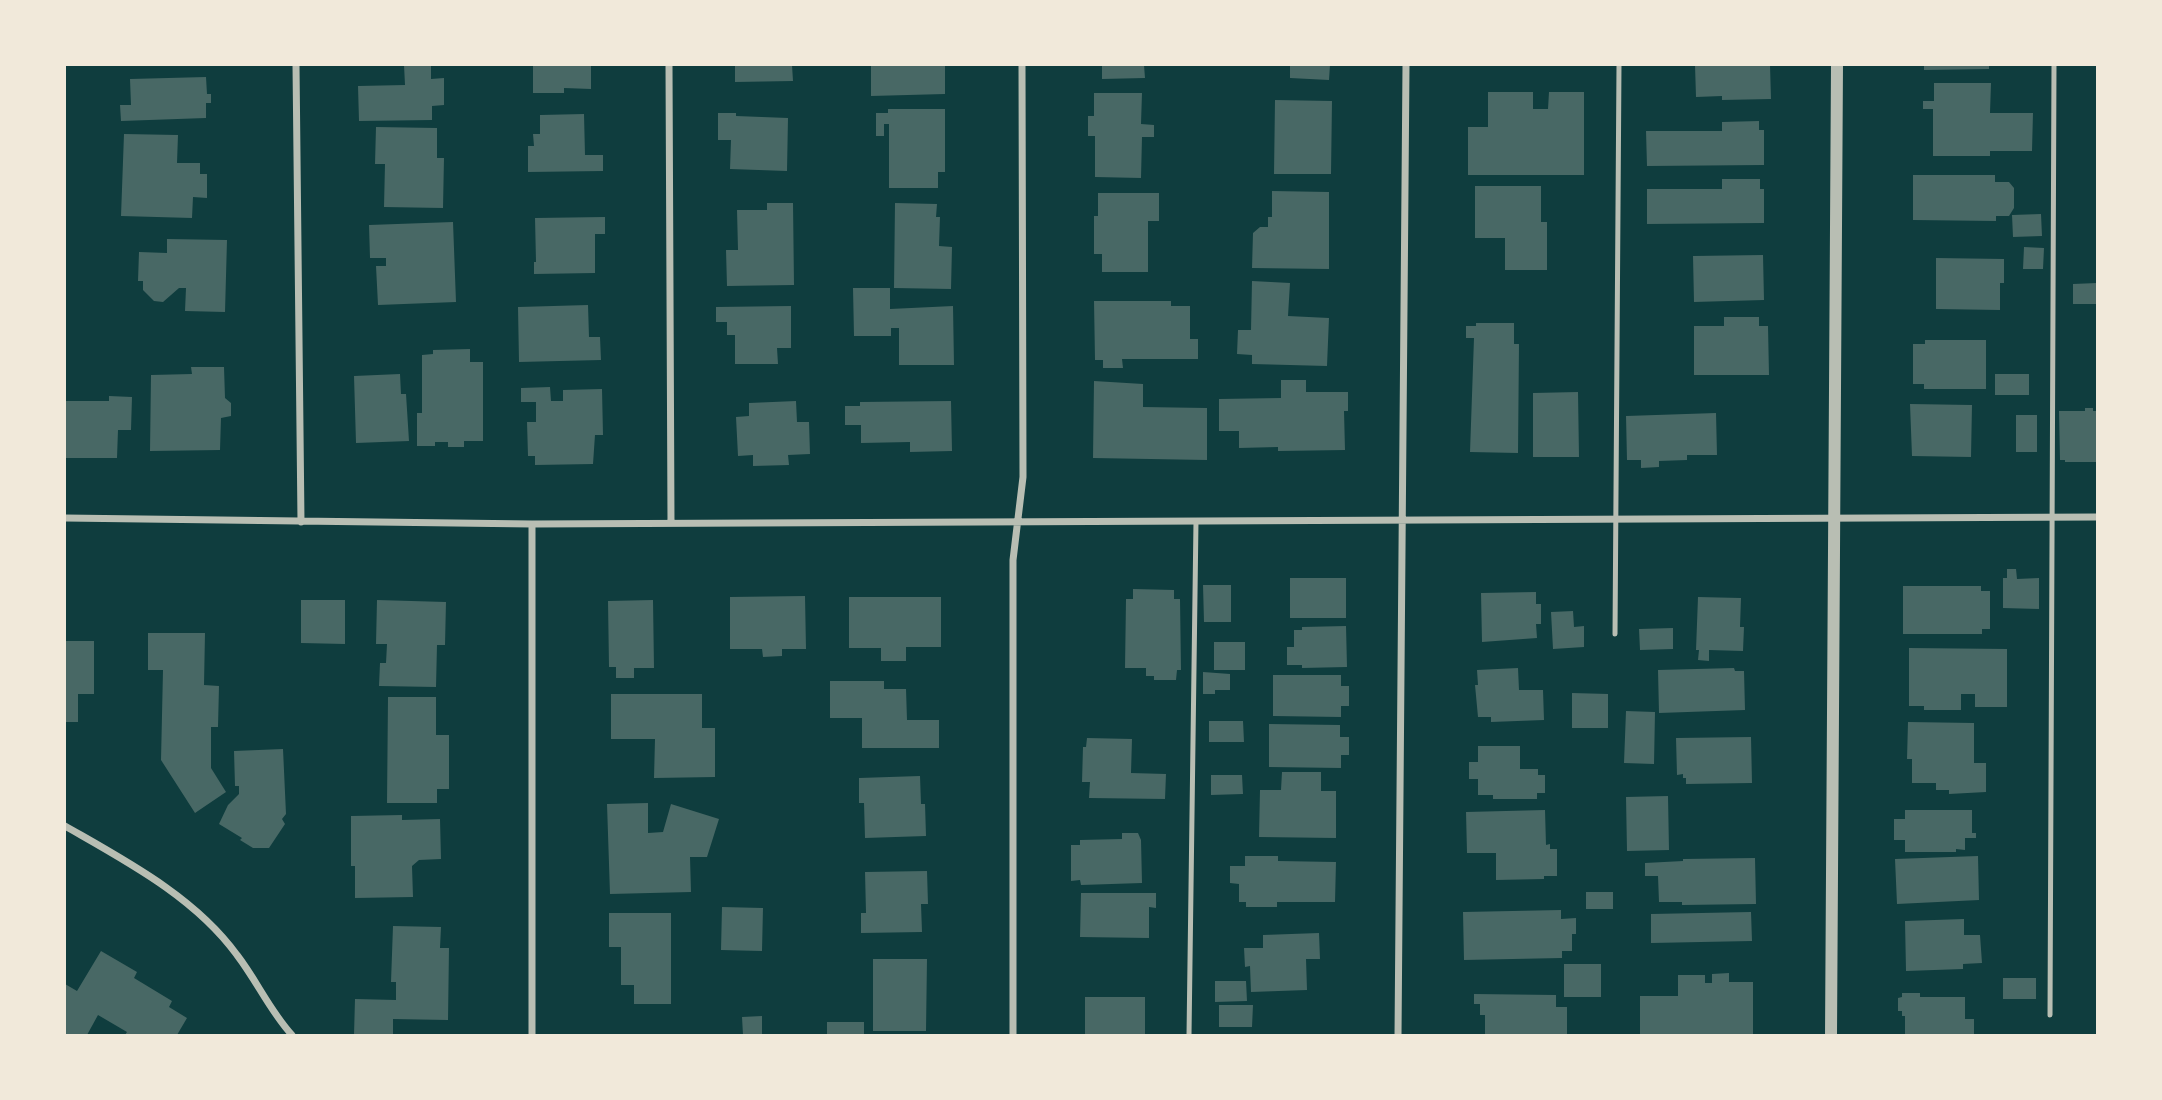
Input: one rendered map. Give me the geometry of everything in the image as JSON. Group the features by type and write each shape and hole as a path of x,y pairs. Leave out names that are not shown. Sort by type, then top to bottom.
{"street":[{"path":"296,65 301,522"},
{"path":"669,65 671,523"},
{"path":"1013,1035 1013,560 1023,477 1022,65"},
{"path":"1398,1035 1406,65"},
{"path":"1831,1035 1838,65"},
{"path":"65,518 532,524 2097,517"},
{"path":"532,524 532,1035"},
{"path":"65,826 121,858 198,911 237,954 292,1035"}],"lane":[{"path":"1615,634 1619,65"},
{"path":"2050,1015 2054,65"},
{"path":"1189,1035 1196,520"}],"building":[{"path":"404,65 431,65 431,79 444,78 444,105 432,106 432,120 359,121 358,86 405,85"},
{"path":"533,65 591,65 591,89 564,88 564,93 533,93"},
{"path":"735,65 792,65 793,81 735,82"},
{"path":"871,65 945,65 945,94 871,96"},
{"path":"1102,65 1144,65 1145,78 1102,79"},
{"path":"1290,65 1330,65 1329,80 1290,78"},
{"path":"1695,65 1770,65 1771,99 1722,100 1722,96 1696,97"},
{"path":"1924,65 1989,65 1989,69 1924,70"},
{"path":"206,77 207,94 211,94 211,103 206,103 206,118 121,121 120,105 131,105 130,79"},
{"path":"1934,83 1991,83 1990,113 2033,113 2032,151 1990,151 1990,156 1933,156 1933,109 1923,109 1923,101 1934,101"},
{"path":"1488,92 1533,92 1533,109 1548,109 1549,92 1584,92 1584,175 1468,175 1468,127 1488,127"},
{"path":"1094,93 1142,93 1141,124 1154,125 1154,137 1142,137 1141,178 1095,177 1095,136 1088,136 1088,116 1094,116"},
{"path":"1275,100 1332,101 1331,174 1274,174"},
{"path":"888,109 945,109 945,172 938,172 938,188 889,188 889,124 884,124 884,136 876,136 876,113 888,113"},
{"path":"718,113 788,118 787,171 730,169 731,140 718,140"},
{"path":"584,114 585,155 603,155 603,171 528,172 528,146 534,146 533,134 540,134 540,115"},
{"path":"1759,121 1759,130 1764,130 1764,165 1647,166 1646,131 1722,131 1722,122"},
{"path":"376,127 437,128 437,158 444,158 443,208 384,207 385,164 375,164"},
{"path":"124,134 178,135 177,163 200,163 200,174 207,174 207,198 193,197 192,218 121,216"},
{"path":"1913,175 1995,175 1995,182 2009,182 2014,188 2014,208 2009,216 1996,216 1996,221 1913,220"},
{"path":"1722,179 1760,179 1760,189 1764,189 1764,223 1647,224 1647,189 1722,189"},
{"path":"1475,186 1541,186 1541,222 1547,222 1547,270 1505,270 1505,238 1475,238"},
{"path":"1272,191 1329,192 1329,269 1252,268 1253,233 1260,227 1268,227 1268,217 1272,217"},
{"path":"1098,193 1159,193 1159,221 1148,221 1148,272 1102,272 1102,254 1094,254 1094,216 1098,216"},
{"path":"767,203 793,203 794,285 727,286 726,250 738,250 737,210 767,210"},
{"path":"895,203 937,204 936,217 940,217 939,246 952,247 951,289 894,288"},
{"path":"2041,214 2042,236 2013,237 2012,215"},
{"path":"605,217 605,234 595,234 595,273 534,274 535,218"},
{"path":"453,222 456,302 378,305 376,266 386,266 386,258 370,258 369,225"},
{"path":"167,239 227,240 225,312 185,311 186,288 179,288 163,302 154,301 143,290 143,281 138,281 139,252 167,253"},
{"path":"2024,247 2044,248 2043,269 2023,269"},
{"path":"1763,255 1764,300 1694,302 1693,256"},
{"path":"1936,258 2004,259 2004,283 2000,283 2000,310 1936,309"},
{"path":"1252,281 1290,283 1288,316 1329,318 1327,366 1252,364 1252,355 1237,354 1238,330 1251,330"},
{"path":"2097,283 2097,304 2073,304 2073,284"},
{"path":"853,288 890,288 890,309 953,306 954,365 899,365 899,328 891,328 891,336 854,336"},
{"path":"1094,301 1171,301 1171,306 1190,306 1190,339 1198,339 1198,359 1122,359 1123,368 1103,368 1103,360 1095,360"},
{"path":"588,305 589,337 600,337 601,360 519,362 518,307"},
{"path":"791,306 791,348 777,348 778,364 735,364 735,335 727,335 727,322 716,322 716,307"},
{"path":"1724,317 1759,317 1759,326 1768,326 1769,375 1694,375 1694,326 1724,326"},
{"path":"1476,323 1514,323 1514,344 1519,344 1518,453 1470,452 1474,338 1466,338 1466,326 1476,326"},
{"path":"1925,340 1986,340 1986,389 1924,389 1924,384 1913,384 1913,344 1925,344"},
{"path":"470,349 470,362 483,362 483,441 464,441 464,447 448,447 448,442 435,442 435,446 417,446 417,413 422,413 422,355 433,354 433,350"},
{"path":"191,367 224,367 225,398 231,403 231,416 221,418 220,450 150,451 151,375 192,374"},
{"path":"400,374 401,394 406,394 409,441 356,443 354,376"},
{"path":"1995,374 2029,374 2029,395 1995,395"},
{"path":"1281,380 1306,380 1306,392 1348,392 1348,411 1344,411 1345,450 1278,451 1278,447 1239,448 1239,431 1219,431 1219,399 1281,398"},
{"path":"1094,381 1143,384 1143,407 1207,408 1207,460 1093,458"},
{"path":"550,387 551,401 563,401 563,390 602,389 603,435 595,435 593,464 535,465 535,456 528,456 527,422 536,422 536,402 521,402 521,388"},
{"path":"1578,392 1579,457 1533,457 1533,393"},
{"path":"109,396 132,397 131,430 118,430 117,458 65,458 65,401 109,401"},
{"path":"796,401 797,422 809,422 810,454 788,455 789,465 753,466 753,455 738,456 736,417 749,416 749,403"},
{"path":"951,401 952,451 910,452 910,442 861,443 861,425 845,425 845,406 860,406 860,402"},
{"path":"1910,404 1972,405 1971,457 1912,456"},
{"path":"2085,408 2097,411 2097,462 2060,460 2059,411 2085,411"},
{"path":"1716,413 1717,455 1687,455 1687,460 1659,461 1659,467 1641,468 1641,460 1627,460 1626,416"},
{"path":"2016,415 2037,415 2037,452 2016,452"},
{"path":"2007,569 2016,569 2017,579 2039,578 2039,609 2003,608 2003,578 2007,578"},
{"path":"1290,578 1346,578 1346,618 1290,618"},
{"path":"1203,585 1231,585 1231,622 1204,622"},
{"path":"1903,586 1981,586 1981,591 1990,591 1990,629 1982,629 1982,634 1903,634"},
{"path":"1133,589 1174,590 1174,599 1180,599 1181,670 1177,670 1176,680 1154,680 1154,676 1146,676 1146,668 1125,668 1126,599 1133,599"},
{"path":"1536,592 1536,604 1541,604 1541,624 1536,624 1537,638 1482,642 1481,593"},
{"path":"805,596 806,649 782,649 782,656 763,657 762,649 730,649 730,597"},
{"path":"849,597 941,597 941,647 906,647 906,661 881,661 881,648 849,648"},
{"path":"1698,597 1741,598 1743,651 1709,650 1709,661 1698,660"},
{"path":"301,600 345,600 345,644 301,643"},
{"path":"377,600 446,602 445,645 437,645 436,687 379,686 380,663 386,663 387,644 376,644"},
{"path":"653,600 654,668 634,668 634,678 616,678 616,667 609,667 608,601"},
{"path":"1573,611 1574,627 1584,626 1584,647 1553,649 1551,612"},
{"path":"1346,626 1347,667 1302,668 1302,665 1287,665 1287,647 1294,647 1294,630 1302,630 1302,627"},
{"path":"1673,628 1673,649 1640,650 1639,629"},
{"path":"148,633 205,633 204,685 219,686 218,727 211,727 211,768 226,792 195,813 161,760 163,670 148,670"},
{"path":"65,641 94,641 94,694 78,694 78,722 65,722"},
{"path":"1214,642 1245,642 1245,670 1214,670"},
{"path":"1909,648 2007,649 2007,707 1975,707 1975,694 1961,694 1961,710 1924,710 1924,706 1909,706"},
{"path":"1518,668 1519,690 1543,690 1544,720 1491,722 1491,717 1478,717 1475,685 1478,685 1477,670"},
{"path":"1734,668 1735,671 1744,671 1745,710 1659,713 1658,670"},
{"path":"1203,672 1230,674 1230,690 1215,690 1215,694 1203,694"},
{"path":"1273,675 1341,675 1341,686 1349,686 1349,706 1341,706 1341,717 1273,716"},
{"path":"830,681 884,681 884,689 906,689 907,720 939,720 939,748 862,748 862,718 830,718"},
{"path":"1572,693 1608,694 1608,728 1572,728"},
{"path":"611,694 702,694 702,728 715,728 715,777 654,778 655,739 611,739"},
{"path":"388,697 436,697 436,735 449,735 449,789 437,789 437,803 387,803"},
{"path":"1626,711 1655,712 1654,764 1624,763"},
{"path":"1209,721 1243,721 1244,742 1209,742"},
{"path":"1908,722 1974,723 1974,763 1986,763 1986,792 1949,794 1949,790 1936,790 1936,783 1912,783 1912,759 1907,759"},
{"path":"1269,724 1340,725 1340,737 1349,737 1349,755 1341,755 1341,768 1269,767"},
{"path":"1751,737 1752,783 1686,784 1683,774 1677,775 1676,738"},
{"path":"1087,738 1132,739 1131,773 1166,774 1165,799 1089,798 1090,782 1082,782 1083,747 1086,747"},
{"path":"1478,746 1520,746 1520,769 1538,769 1538,775 1545,775 1545,793 1537,793 1537,799 1493,799 1493,795 1478,795 1478,779 1469,779 1469,762 1478,762"},
{"path":"283,749 286,814 282,819 285,824 269,848 253,848 219,824 228,805 239,794 239,786 235,786 234,751"},
{"path":"1282,772 1321,772 1321,791 1336,791 1336,838 1259,837 1260,790 1281,790"},
{"path":"1211,775 1242,775 1243,794 1211,795"},
{"path":"920,776 921,804 925,804 926,836 865,838 864,803 859,803 859,778"},
{"path":"1668,796 1669,850 1627,851 1626,797"},
{"path":"648,803 648,833 663,832 671,804 719,819 707,857 690,857 691,892 610,894 607,804"},
{"path":"1545,810 1546,845 1550,844 1550,849 1557,849 1557,876 1544,876 1544,879 1496,880 1496,853 1467,853 1466,812"},
{"path":"1905,810 1972,810 1972,833 1976,833 1976,838 1965,838 1965,850 1956,849 1956,852 1905,852 1905,840 1894,840 1894,819 1905,819"},
{"path":"402,815 402,820 440,819 441,859 419,860 412,866 413,897 355,898 355,866 351,866 351,816"},
{"path":"1122,833 1138,833 1141,840 1142,883 1081,885 1080,880 1071,881 1071,845 1080,845 1080,840 1122,839"},
{"path":"1245,856 1278,856 1278,861 1336,862 1335,902 1277,902 1277,907 1246,907 1246,902 1239,902 1239,884 1230,883 1230,866 1245,866"},
{"path":"1978,856 1979,900 1897,904 1895,859"},
{"path":"1755,858 1756,904 1682,905 1682,902 1659,902 1658,876 1645,876 1645,863 1683,859"},
{"path":"927,871 928,904 921,904 922,932 861,933 861,913 866,913 865,872"},
{"path":"1586,892 1613,892 1613,909 1586,909"},
{"path":"1081,893 1156,893 1156,908 1149,907 1149,938 1080,937"},
{"path":"722,907 763,908 762,951 721,950"},
{"path":"1561,910 1561,919 1576,918 1572,951 1562,951 1562,958 1464,960 1463,912"},
{"path":"1751,912 1752,941 1651,943 1651,914"},
{"path":"609,913 671,913 671,1004 634,1004 634,985 621,985 621,947 609,947"},
{"path":"1964,919 1964,935 1980,935 1982,963 1963,964 1963,969 1906,971 1905,921"},
{"path":"393,926 441,927 440,948 449,948 448,1020 393,1019 393,1035 354,1035 355,999 396,1000 396,982 391,982"},
{"path":"1319,933 1320,959 1306,959 1307,990 1251,992 1250,966 1245,967 1244,948 1263,948 1263,935"},
{"path":"101,951 137,972 134,978 172,1001 169,1007 187,1018 177,1035 125,1035 127,1032 98,1015 87,1035 65,1035 65,984 77,991"},
{"path":"873,959 927,959 926,1031 873,1031"},
{"path":"1564,964 1601,964 1601,997 1564,997"},
{"path":"1729,973 1729,982 1753,982 1753,1035 1640,1035 1640,996 1678,996 1678,975 1705,975 1705,983 1712,983 1712,974"},
{"path":"2003,978 2036,978 2036,999 2003,999"},
{"path":"1215,981 1246,981 1247,1001 1215,1002"},
{"path":"1902,993 1920,993 1920,997 1965,997 1965,1019 1974,1019 1974,1035 1905,1035 1905,1016 1902,1016 1902,1011 1898,1011 1898,998 1902,997"},
{"path":"1474,994 1556,995 1556,1007 1567,1007 1567,1035 1485,1034 1485,1015 1480,1015 1480,1004 1474,1004"},
{"path":"1085,997 1145,997 1145,1035 1085,1035"},
{"path":"1219,1005 1253,1005 1252,1027 1219,1027"},
{"path":"762,1016 762,1035 743,1035 742,1017"},
{"path":"827,1022 864,1022 864,1035 827,1035"}]}
